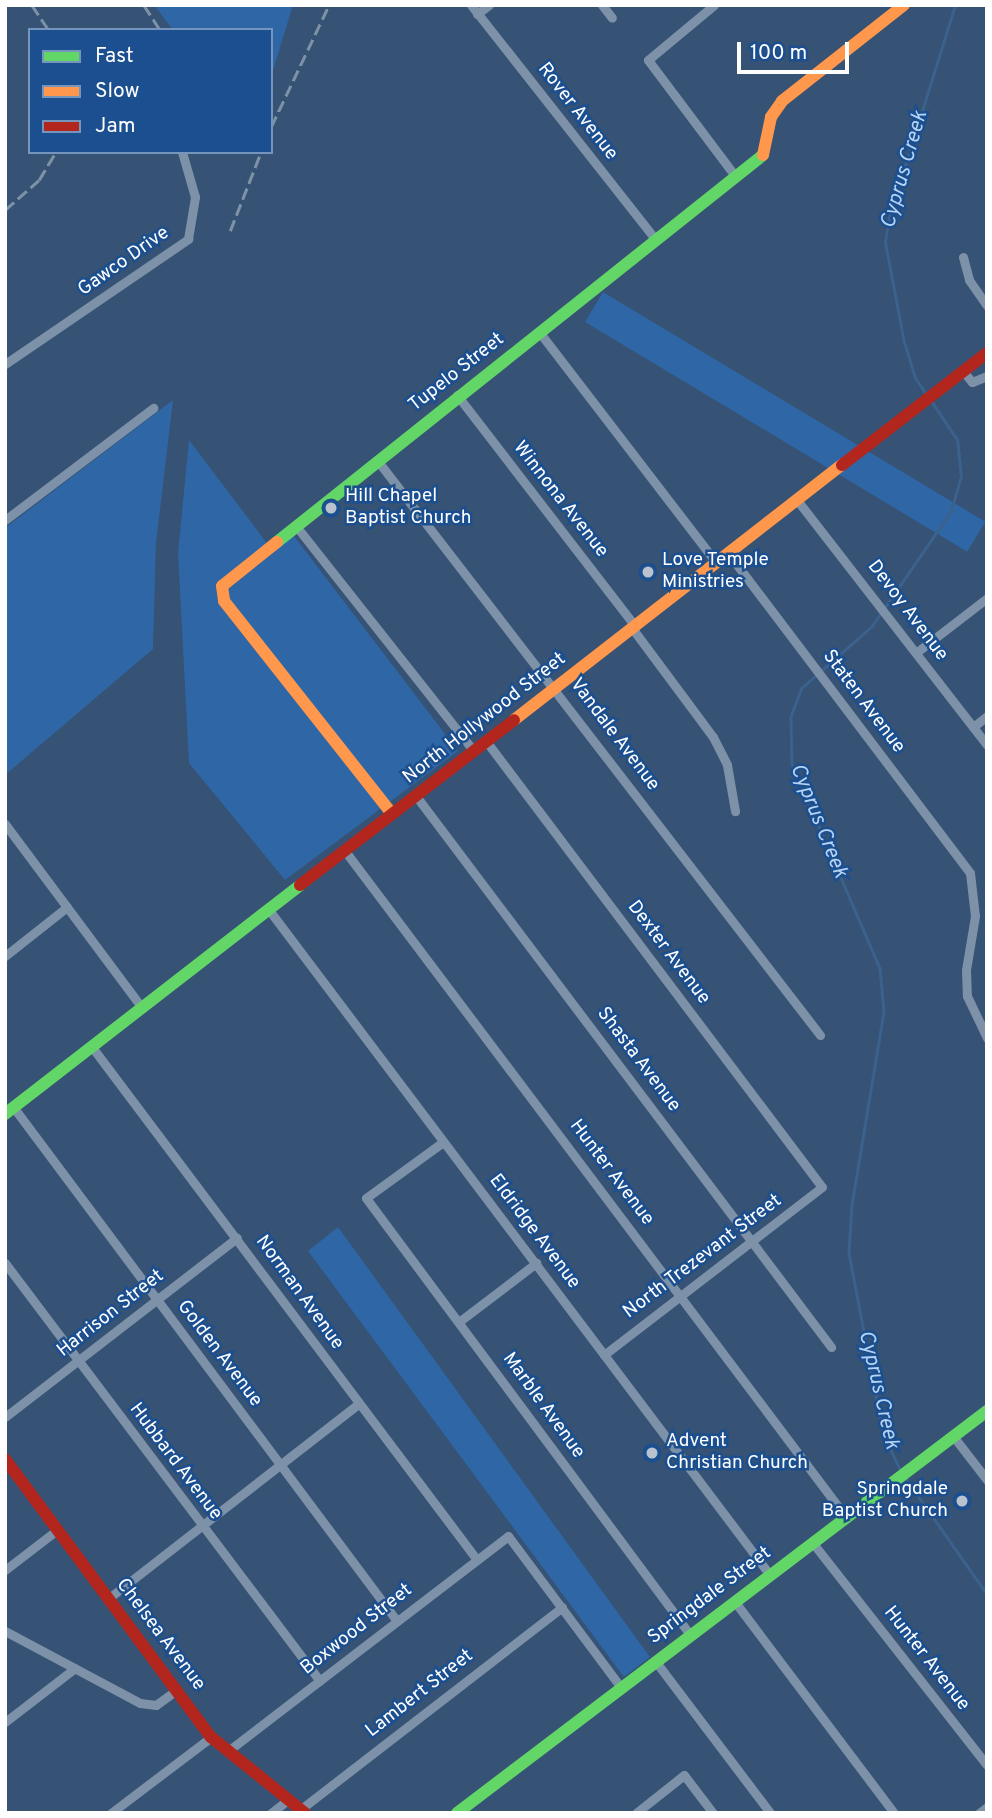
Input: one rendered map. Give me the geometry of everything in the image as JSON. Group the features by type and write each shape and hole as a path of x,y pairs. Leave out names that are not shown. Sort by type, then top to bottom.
{"street":[{"name":"Rover Avenue","path":"471,5 656,240"},
{"path":"477,14 489,5"},
{"path":"602,5 612,18"},
{"path":"714,5 651,54 649,63 736,177"},
{"name":"Tupelo Street","path":"393,814 230,607 221,593 224,582 457,395 540,333 763,156 772,117 782,101 904,5"},
{"name":"Gawco Drive","path":"5,364 188,239 195,197 183,154"},
{"path":"963,257 969,279 987,306"},
{"path":"540,333 716,562"},
{"name":"North Hollywood Street","path":"10,1111 987,353"},
{"path":"963,371 972,382 987,376"},
{"name":"Winnona Avenue","path":"457,395 634,627 713,737 727,765 735,811"},
{"path":"5,520 153,408"},
{"name":"Vandale Avenue","path":"377,460 556,688 820,1035"},
{"name":"Devoy Avenue","path":"797,500 876,597 987,745"},
{"path":"296,526 474,751"},
{"name":"Staten Avenue","path":"729,553 970,873 975,916 966,970 967,996 987,1038"},
{"path":"916,652 987,598"},
{"path":"973,727 987,716"},
{"name":"Dexter Avenue","path":"486,741 822,1187"},
{"name":"Shasta Avenue","path":"416,796 831,1347"},
{"path":"5,824 142,1009"},
{"name":"Hunter Avenue","path":"345,851 682,1295 846,1517"},
{"path":"5,956 67,907"},
{"name":"Eldridge Avenue","path":"269,910 770,1575"},
{"name":"Norman Avenue","path":"92,1047 477,1560"},
{"name":"Golden Avenue","path":"10,1111 397,1621"},
{"name":"Marble Avenue","path":"443,1142 366,1198 460,1321 691,1636"},
{"name":"North Trezevant Street","path":"604,1354 822,1187"},
{"name":"Harrison Street","path":"5,1417 237,1238"},
{"name":"Hubbard Avenue","path":"5,1263 199,1524 320,1681"},
{"path":"460,1321 536,1263"},
{"path":"109,1598 199,1524 358,1404"},
{"name":"Springdale Street","path":"457,1813 620,1686 691,1636 987,1410"},
{"path":"953,1436 987,1480"},
{"name":"Chelsea Avenue","path":"5,1459 211,1737 303,1811"},
{"path":"5,1570 57,1530"},
{"name":"Boxwood Street","path":"228,1751 508,1536 562,1607"},
{"name":"Hunter Avenue","path":"811,1542 987,1765"},
{"path":"736,1602 894,1813"},
{"path":"562,1607 620,1686"},
{"name":"Lambert Street","path":"303,1811 562,1607"},
{"path":"5,1631 140,1703 156,1705 177,1690"},
{"path":"656,1662 770,1813"},
{"path":"5,1721 75,1668"},
{"path":"111,1813 211,1737"},
{"path":"636,1813 684,1775 713,1813"},
{"path":"271,1813 289,1799"},
{"path":"979,1813 987,1807"}],"shaded area":[{"path":"154,5 293,5 273,70 273,28 171,28"},
{"path":"603,292 985,522 967,552 585,322"},
{"path":"173,400 156,543 153,649 5,775 5,528"},
{"path":"189,440 273,551 294,536 458,751 285,880 189,763 178,553"},
{"path":"338,1227 650,1657 624,1677 308,1251"}],"waterway":[{"name":"Cyprus Creek","path":"927,396 915,378 904,343 885,242 889,217 955,5"},
{"name":"Cyprus Creek","path":"822,670 872,626 951,511 961,477 957,440 931,401"},
{"name":"Cyprus Creek","path":"817,675 802,688 791,717 792,764 880,968 884,1012 852,1205 849,1253 884,1436 901,1471"},
{"name":"Cyprus Creek","path":"905,1477 987,1594"}],"railway":[{"path":"32,5 48,28"},
{"path":"144,5 159,28"},
{"path":"273,123 329,5"},
{"path":"5,210 39,180 55,154"},
{"path":"230,231 260,154"}],"traffic: fast":[{"path":"277,542 763,155"},
{"path":"5,1114 300,885"},
{"path":"457,1813 987,1411"}],"traffic: slow":[{"path":"763,155 771,117 782,101 904,5"},
{"path":"514,720 842,465"},
{"path":"277,542 222,586 224,601 392,814"}],"traffic: jam":[{"path":"842,465 987,353"},
{"path":"300,885 514,720"},
{"path":"5,1459 211,1737 305,1813"}],"place":[{"name":"Hill Chapel Baptist Church","path":"331,508"},
{"name":"Love Temple Ministries","path":"648,572"},
{"name":"Advent Christian Church","path":"652,1453"},
{"name":"Springdale Baptist Church","path":"962,1501"}]}
